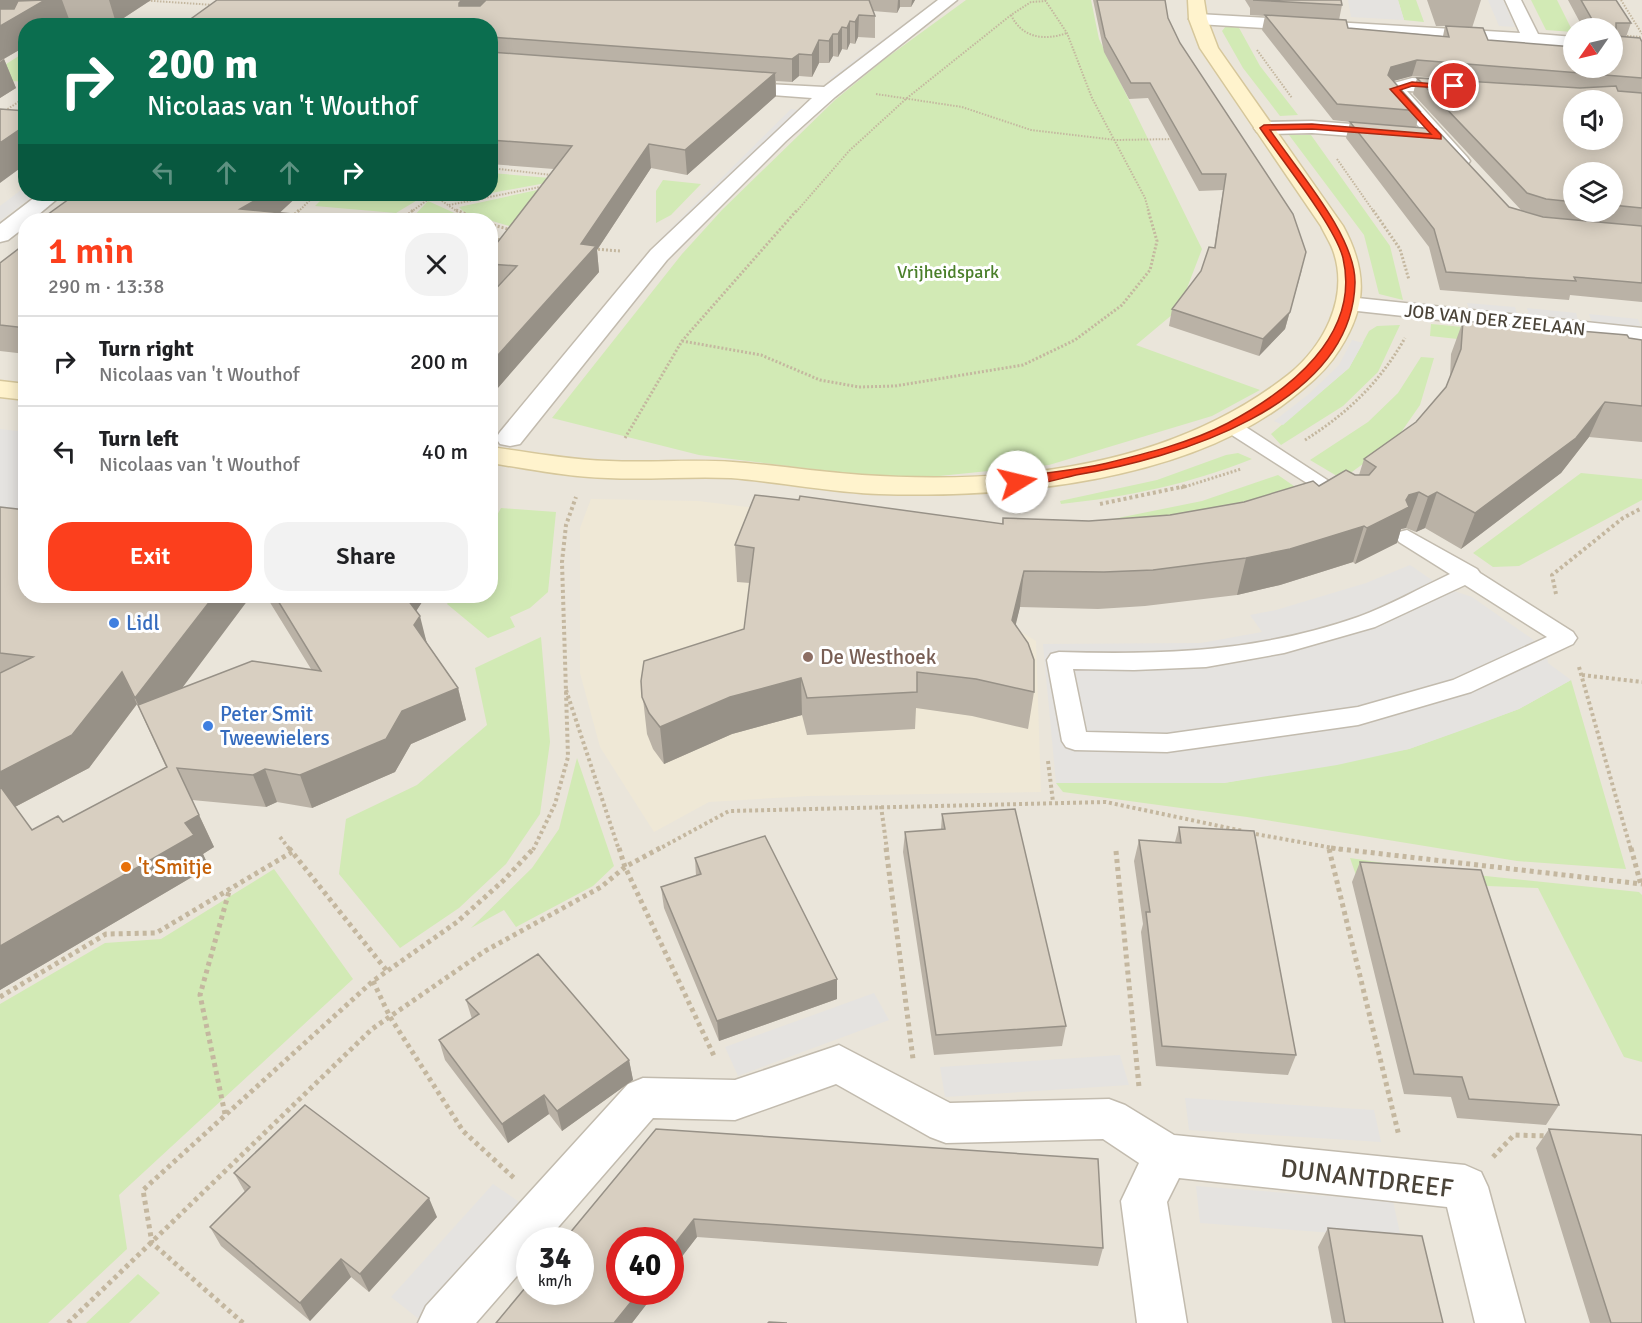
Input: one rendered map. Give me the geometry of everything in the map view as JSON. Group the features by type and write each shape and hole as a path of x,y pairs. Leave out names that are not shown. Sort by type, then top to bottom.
{"street":[{"path":"498,441 659,255 779,137 891,42 949,0"},
{"path":"1513,0 1532,39"},
{"path":"1197,9 1240,21 1563,41"},
{"path":"498,442 609,470 734,470 878,485 951,487 1006,483 1137,460 1231,426 1294,386 1317,363 1337,336 1348,304 1350,282 1347,256 1332,226 1209,48 1197,9"},
{"path":"716,84 831,91"},
{"path":"1475,177 1394,89 1412,84 1483,88"},
{"path":"1264,128 1312,127 1438,137"},
{"path":"28,213 43,201"},
{"path":"0,235 18,221"},
{"name":"JOB VAN DER ZEELAAN","path":"1348,304 1642,334"},
{"path":"0,389 18,391"},
{"path":"498,442 618,449 648,453 691,469"},
{"name":"DUNANTDREEF","path":"444,1323 643,1098 735,1100 839,1064 946,1123 1109,1119 1156,1148 1410,1183 1465,1187 1500,1323"},
{"path":"1156,1148 1144,1201 1162,1323"}],"lane":[{"path":"1231,426 1351,502"},
{"path":"1407,537 1469,574 1565,638"},
{"path":"1469,574 1367,622 1284,645 1206,658 1134,662 1059,660 1075,741 1167,743 1358,716 1462,686 1565,638"}],"path":[{"path":"139,0 224,6"},
{"path":"1622,0 1642,36"},
{"path":"618,449 682,341 849,151 907,98 1011,15 1031,2 1045,1 1066,33 1092,98 1145,198 1157,242 1150,270 1122,305 1075,340 1023,365 895,386 859,387 820,380 761,355 682,341"},
{"path":"1011,15 1019,28 1038,36 1054,38 1066,33"},
{"path":"1095,504 1171,491 1227,474 1276,455 1341,417 1373,389 1391,365 1405,337 1410,312 1408,276 1401,249 1359,187 1312,127 1257,50 1240,21"},
{"path":"1623,35 1642,36"},
{"path":"831,91 907,98 962,107 1031,130 1116,140 1182,139"},
{"path":"0,114 18,102"},
{"path":"498,169 561,176"},
{"path":"498,195 545,186"},
{"path":"296,213 309,201"},
{"path":"410,213 424,201"},
{"path":"443,201 461,213"},
{"path":"449,205 469,201"},
{"path":"498,226 520,233"},
{"path":"498,240 514,241"},
{"path":"592,249 659,255"},
{"path":"243,1323 152,1243 143,1190 373,981 457,922 503,881 537,845 555,804 568,757 562,562 566,525 580,487"},
{"path":"68,1323 372,1029 486,951 601,887 625,867 729,811 1106,802 1329,848 1642,884 1582,675 1565,638 1552,575 1623,519 1642,508"},
{"path":"1582,675 1642,682"},
{"path":"564,683 625,867 735,1100"},
{"path":"881,806 919,1107"},
{"path":"280,837 387,971"},
{"path":"1329,848 1410,1183"},
{"path":"1116,851 1156,1148"},
{"path":"0,997 106,934 156,933 292,852"},
{"path":"225,1115 200,995 230,888"},
{"path":"373,981 390,1017 463,1131 546,1208"},
{"path":"1465,1187 1514,1135 1550,1136"}],"shaded area":[{"path":"0,0 1642,0 1642,1323 0,1323"},
{"path":"936,0 942,0 834,80 829,79"},
{"path":"1348,0 1398,0 1404,20 1351,17"},
{"path":"1488,0 1503,0 1515,27 1499,26"},
{"path":"791,109 798,110 666,241 659,240"},
{"path":"18,192 18,201 27,201 0,221 0,206"},
{"path":"1467,303 1515,307 1518,318 1470,313"},
{"path":"1527,308 1576,313 1579,324 1530,319"},
{"path":"1589,314 1638,319 1642,329 1593,325"},
{"path":"1352,340 1363,343 1349,368 1283,425 1274,421 1309,394 1339,365"},
{"path":"0,429 18,431 18,515 0,512"},
{"name":"De Westhoek","path":"591,499 698,501 899,525 1000,619 1036,641 1041,792 808,796 709,802 654,832 600,747 580,673 580,528"},
{"path":"1410,565 1442,587 1472,597 1545,648 1548,663 1571,680 1519,709 1471,727 1409,749 1337,765 1224,783 1056,783 1043,644 1201,643 1262,632 1250,615 1276,610 1366,583"},
{"path":"874,993 889,1020 738,1076 725,1047"},
{"path":"1120,1055 1129,1085 945,1097 940,1067"},
{"path":"1185,1098 1374,1110 1381,1142 1189,1130"},
{"path":"493,1184 521,1203 420,1320 391,1297"},
{"path":"1196,1186 1393,1201 1401,1238 1200,1223"}],"green space":[{"name":"Vrijheidspark","path":"966,0 1091,0 1099,39 1202,249 1179,309 1136,345 1260,390 1212,416 1049,465 900,480 699,455 552,418 682,254 722,210 835,100 885,59"},
{"path":"1398,0 1416,0 1424,22 1404,20"},
{"path":"1531,0 1557,0 1566,18 1563,18 1563,31 1546,30"},
{"path":"1226,26 1238,26 1260,66 1298,115 1280,116 1243,68 1222,31"},
{"path":"18,56 18,81 0,80 0,68"},
{"path":"1289,135 1311,135 1390,246 1403,300 1379,294 1364,235"},
{"path":"498,174 550,178 546,183 498,192"},
{"path":"663,180 701,184 671,215 656,223 656,191"},
{"path":"542,189 513,227 498,223 498,213 465,213 459,207 498,201 498,199"},
{"path":"320,201 416,201 396,213 315,206"},
{"path":"428,201 455,213 417,213"},
{"path":"1431,324 1547,335 1476,341 1430,336"},
{"path":"1400,325 1378,372 1343,406 1281,445 1271,434 1349,368 1369,331 1377,326"},
{"path":"1421,357 1434,358 1420,405 1395,441 1342,479 1310,460 1368,422 1398,393"},
{"path":"1238,453 1252,459 1205,476 1158,488 1086,501 1061,504 1060,501 1157,480 1226,455"},
{"path":"1581,473 1642,479 1642,500 1519,566 1493,567 1473,553"},
{"path":"1278,475 1317,502 1253,525 1113,519 1202,501"},
{"path":"501,508 556,512 548,592 530,608 510,617 515,627 488,638 447,604 498,603 498,513"},
{"path":"541,637 550,742 540,814 506,864 459,908 400,948 339,874 346,819 417,785 487,725 475,668"},
{"path":"1571,680 1626,869 1517,861 1247,817 1063,792 1056,783 1224,783 1409,749 1519,709"},
{"path":"577,758 614,866 593,886 516,927 504,910 471,928 532,868 559,829"},
{"path":"1350,858 1438,871 1639,892 1642,895 1642,1062 1624,1057 1538,888 1358,881"},
{"path":"274,869 353,979 119,1195 127,1249 48,1323 0,1323 0,1004 105,943 161,939"},
{"path":"138,1274 160,1293 129,1323 86,1323"}],"building":[{"path":"45,0 0,26 0,9 14,9 18,1"},
{"path":"217,0 462,0 459,6 480,6 486,0 869,0 875,16 859,15 855,22 850,21 847,28 842,27 838,34 833,34 829,41 819,40 812,55 799,54 792,59 498,38 498,18 192,18"},
{"path":"1097,0 1165,0 1168,18 1180,43 1293,214 1306,252 1290,312 1263,339 1172,309 1201,271 1209,247 1215,248 1226,174 1202,174 1150,83 1131,83 1105,37"},
{"path":"1253,0 1341,0 1342,5"},
{"path":"1581,0 1616,0 1631,23 1623,23 1623,18 1591,18"},
{"path":"1265,15 1346,20 1348,28 1449,37 1446,26 1483,28 1488,40 1563,46 1563,72 1417,60 1391,67 1388,75 1420,111 1337,104"},
{"path":"1623,37 1640,38 1642,42 1642,78 1623,76"},
{"path":"498,53 775,73 685,150 649,144 581,244 596,246 498,355 498,286 517,266 498,265 498,242 572,146 498,141"},
{"path":"1417,78 1580,88 1616,86 1618,90 1563,90 1563,150 1623,150 1623,91 1642,93 1642,208 1623,206 1623,162 1563,162 1563,201 1546,199 1527,193"},
{"path":"0,109 18,110 18,131 0,143"},
{"path":"1350,122 1436,129 1509,207 1543,217 1563,219 1563,222 1642,226 1642,283 1574,277 1576,281 1446,272 1434,229"},
{"path":"66,201 254,201 240,209 282,213 50,213"},
{"path":"18,249 18,327 0,325 0,263"},
{"path":"1463,321 1627,335 1629,338 1642,340 1642,406 1605,402 1576,438 1475,513 1437,492 1428,497 1419,492 1409,495 1406,500 1409,507 1367,528 1364,526 1290,549 1246,558 1153,570 1024,571 1012,620 1028,643 1034,660 1034,692 976,679 917,672 917,692 807,698 801,678 730,697 660,727 649,713 642,697 641,681 644,661 744,629 754,548 735,545 755,495 799,500 800,496 1003,524 1003,518 1089,521 1170,515 1244,502 1313,481 1319,486 1346,470 1355,475 1369,475 1376,467 1364,459 1416,422 1446,387 1461,349"},
{"path":"0,507 18,509 18,603 209,603 135,698 122,672 72,735 0,772 0,673 33,657 0,653"},
{"path":"279,603 410,603 420,616 414,625 458,688 402,711 386,739 300,775 265,769 253,775 177,768 199,815 185,823 194,835 0,946 0,786 32,830 58,816 63,822 167,767 138,705 252,661 321,671"},
{"path":"1015,809 1066,1026 936,1035 905,832 945,829 942,814"},
{"path":"1179,827 1254,831 1296,1055 1162,1046 1146,912 1150,912 1139,840 1181,843"},
{"path":"765,836 837,979 717,1021 661,887 701,874 695,858"},
{"path":"1360,862 1481,870 1559,1105 1469,1099 1462,1077 1414,1074"},
{"path":"538,954 629,1060 557,1111 544,1095 502,1124 439,1040 479,1014 466,1000"},
{"path":"305,1105 429,1198 360,1274 341,1259 300,1303 210,1227 250,1187 234,1173"},
{"path":"656,1129 1098,1159 1103,1248 694,1219 684,1232 684,1227 606,1227 606,1305 629,1305 614,1323 496,1323 516,1299 516,1305 594,1305 594,1227 575,1227"},
{"path":"1549,1129 1642,1135 1642,1323 1611,1323"},
{"path":"1328,1228 1422,1236 1443,1323 1345,1323"}],"place":[{"name":"Lidl","path":"114,623"},
{"name":"De Westhoek","path":"808,657"},
{"name":"Peter Smit Tweewielers","path":"208,726"},
{"name":"'t Smitje","path":"126,867"}],"route":[{"path":"1017,482 1102,468 1137,460 1185,444 1231,426 1294,386 1317,363 1337,336 1348,304 1350,282 1347,256 1332,226 1264,128 1312,127 1438,137 1394,89 1412,84 1454,86"}]}
